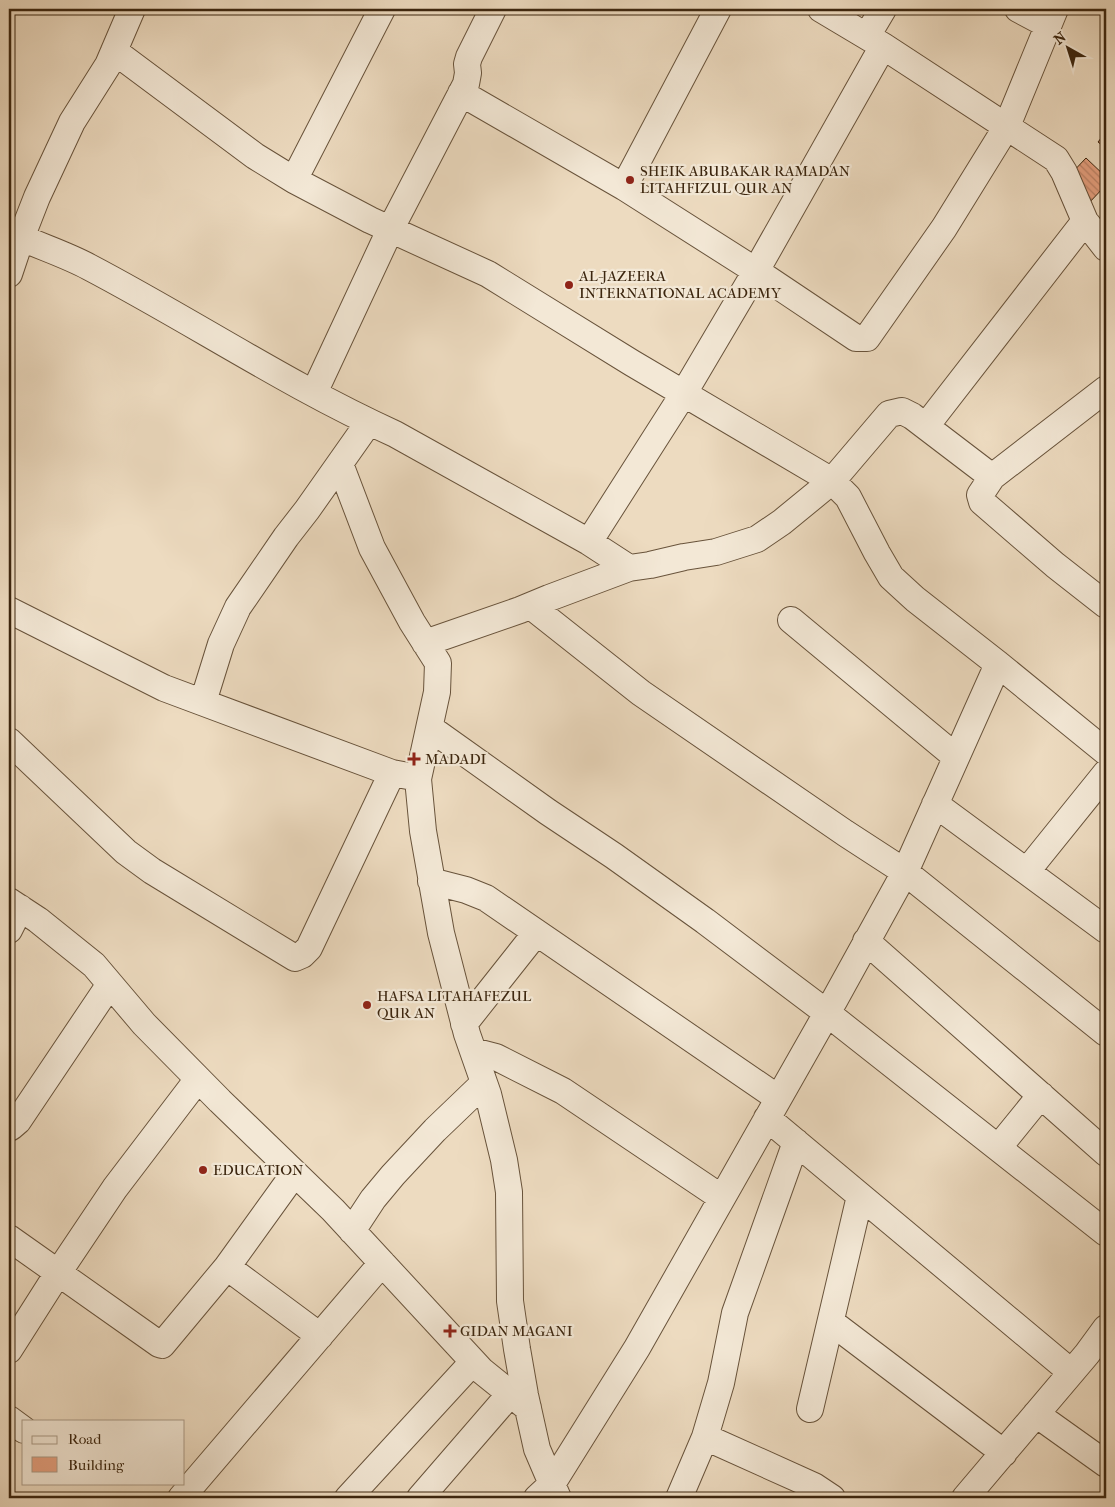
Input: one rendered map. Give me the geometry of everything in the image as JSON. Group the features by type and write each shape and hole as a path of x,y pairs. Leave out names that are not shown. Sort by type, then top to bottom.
{"street":[{"path":"9,274 15,235 37,197 72,122 108,65 132,9"},
{"path":"294,180 382,9"},
{"path":"314,393 390,230 466,84 468,57 493,9"},
{"path":"624,187 718,9"},
{"path":"821,9 875,41 1056,159 1064,172 1085,221 1106,248"},
{"path":"589,542 684,393 756,271 875,41 884,9"},
{"path":"461,93 624,187 756,271 856,338 867,338 944,228 1007,126 1052,17 1018,9"},
{"path":"114,51 255,156 294,180 390,230 488,274 832,481 848,497 891,577 915,599 1106,752"},
{"path":"926,426 1085,221"},
{"path":"15,235 87,266 314,393 395,434 589,542 629,568"},
{"path":"1106,389 992,477 980,495 982,502 1106,605"},
{"path":"425,643 531,606 629,568 716,552 757,539 782,522 832,481 889,414 902,412 912,416 992,477"},
{"path":"203,702 222,644 238,607 369,422"},
{"path":"340,464 372,548 412,622 438,663 437,692 418,778 423,831 441,932 464,1024 484,1083 504,1160 509,1192 510,1301 517,1349 519,1401 537,1448 549,1494"},
{"path":"531,606 641,693 905,872 1106,1033"},
{"path":"9,610 164,688 392,773 418,778"},
{"path":"791,620 956,757"},
{"path":"549,1494 637,1348 905,872 998,664"},
{"path":"430,728 698,916 826,1013 1106,1233"},
{"path":"9,741 126,852 152,871 296,958 309,948 392,773"},
{"path":"1027,871 1106,773"},
{"path":"935,804 1106,930"},
{"path":"431,881 466,890 486,898 772,1108 796,1142 1071,1372"},
{"path":"13,913 38,920 94,965 144,1024 198,1080 332,1210 473,1362 494,1383 519,1401"},
{"path":"464,1024 536,933"},
{"path":"866,942 1106,1153"},
{"path":"9,1126 11,1127 18,1122 110,984"},
{"path":"473,1050 496,1058 563,1091 722,1198"},
{"path":"9,1350 58,1272 115,1188 198,1080"},
{"path":"352,1231 373,1199 393,1175 435,1130 484,1083"},
{"path":"998,1148 1041,1095"},
{"path":"679,1498 705,1437 721,1383 735,1313 796,1142"},
{"path":"9,1238 162,1345 227,1267 294,1174"},
{"path":"810,1410 860,1196"},
{"path":"181,1498 382,1263"},
{"path":"227,1267 320,1336"},
{"path":"831,1322 1004,1452"},
{"path":"965,1498 1106,1328"},
{"path":"348,1498 473,1362"},
{"path":"420,1498 519,1401"},
{"path":"1036,1414 1106,1464"},
{"path":"9,1419 22,1429"},
{"path":"705,1437 814,1486 832,1498"}],"building":[{"path":"1106,132 1106,148 1098,142"},
{"path":"1086,158 1106,177 1106,185 1087,205 1068,177"}],"place":[{"name":"SHEIK ABUBAKAR RAMADAN LITAHFIZUL QUR AN","path":"630,180"},
{"name":"AL-JAZEERA INTERNATIONAL ACADEMY","path":"569,285"},
{"name":"MADADI","path":"414,759"},
{"name":"HAFSA LITAHAFEZUL QUR AN","path":"367,1005"},
{"name":"EDUCATION","path":"203,1170"},
{"name":"GIDAN MAGANI","path":"450,1331"}]}
